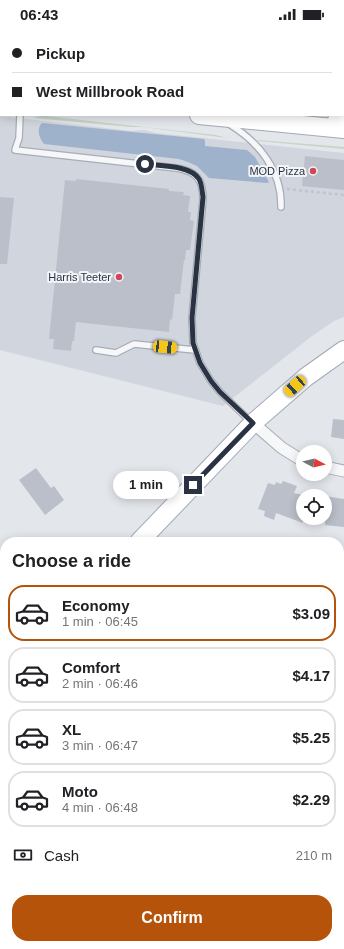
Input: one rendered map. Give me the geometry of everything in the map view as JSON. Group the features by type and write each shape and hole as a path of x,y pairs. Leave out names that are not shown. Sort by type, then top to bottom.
{"main road":[{"path":"205,116 339,124"},
{"path":"144,537 253,423 306,377 344,350"}],"street":[{"path":"253,423 278,445 296,457"},
{"path":"332,468 344,471"}],"lane":[{"path":"20,116 19,138 15,150 184,169 194,173 199,179 203,197 192,318 195,350 200,363 211,381 220,392 253,423"},
{"path":"205,116 225,121 236,128 259,148 272,167 280,189 281,207"},
{"path":"96,350 116,353 134,344 195,350"}],"path":[{"path":"287,189 344,195"}],"shaded area":[{"path":"0,116 132,131 144,130 156,133 344,153 344,317 334,321 312,336 223,406 0,350"}],"green space":[{"path":"46,116 216,135 227,138 143,127 33,118"},
{"path":"258,141 344,147 344,149"}],"water":[{"path":"42,123 204,139 205,146 247,150 255,157 269,182 209,178 197,166 179,159 44,144 39,134 39,128"}],"building":[{"path":"305,156 344,160 344,190 302,186"},
{"name":"Harris Teeter","path":"76,179 169,189 169,191 184,192 183,195 190,196 188,212 191,212 190,220 194,221 190,250 186,250 180,294 175,294 169,332 76,322 74,341 72,341 71,351 53,349 54,339 49,339 65,180 76,181"},
{"path":"0,197 14,198 7,264 0,264"},
{"path":"333,419 344,420 344,439 331,437"},
{"path":"36,468 51,488 54,486 64,500 45,515 19,480"},
{"path":"283,481 297,486 294,493 296,493 296,520 276,513 274,520 264,516 265,511 258,509 268,483 275,485 276,482 281,484"},
{"path":"332,497 344,499 344,527 325,525 332,525"}],"place":[{"name":"MOD Pizza","path":"313,171"},
{"name":"Harris Teeter","path":"119,277"}],"route":[{"path":"145,164 184,169 194,173 199,179 203,197 192,318 193,343 200,363 211,381 220,392 253,423 193,485"}]}
